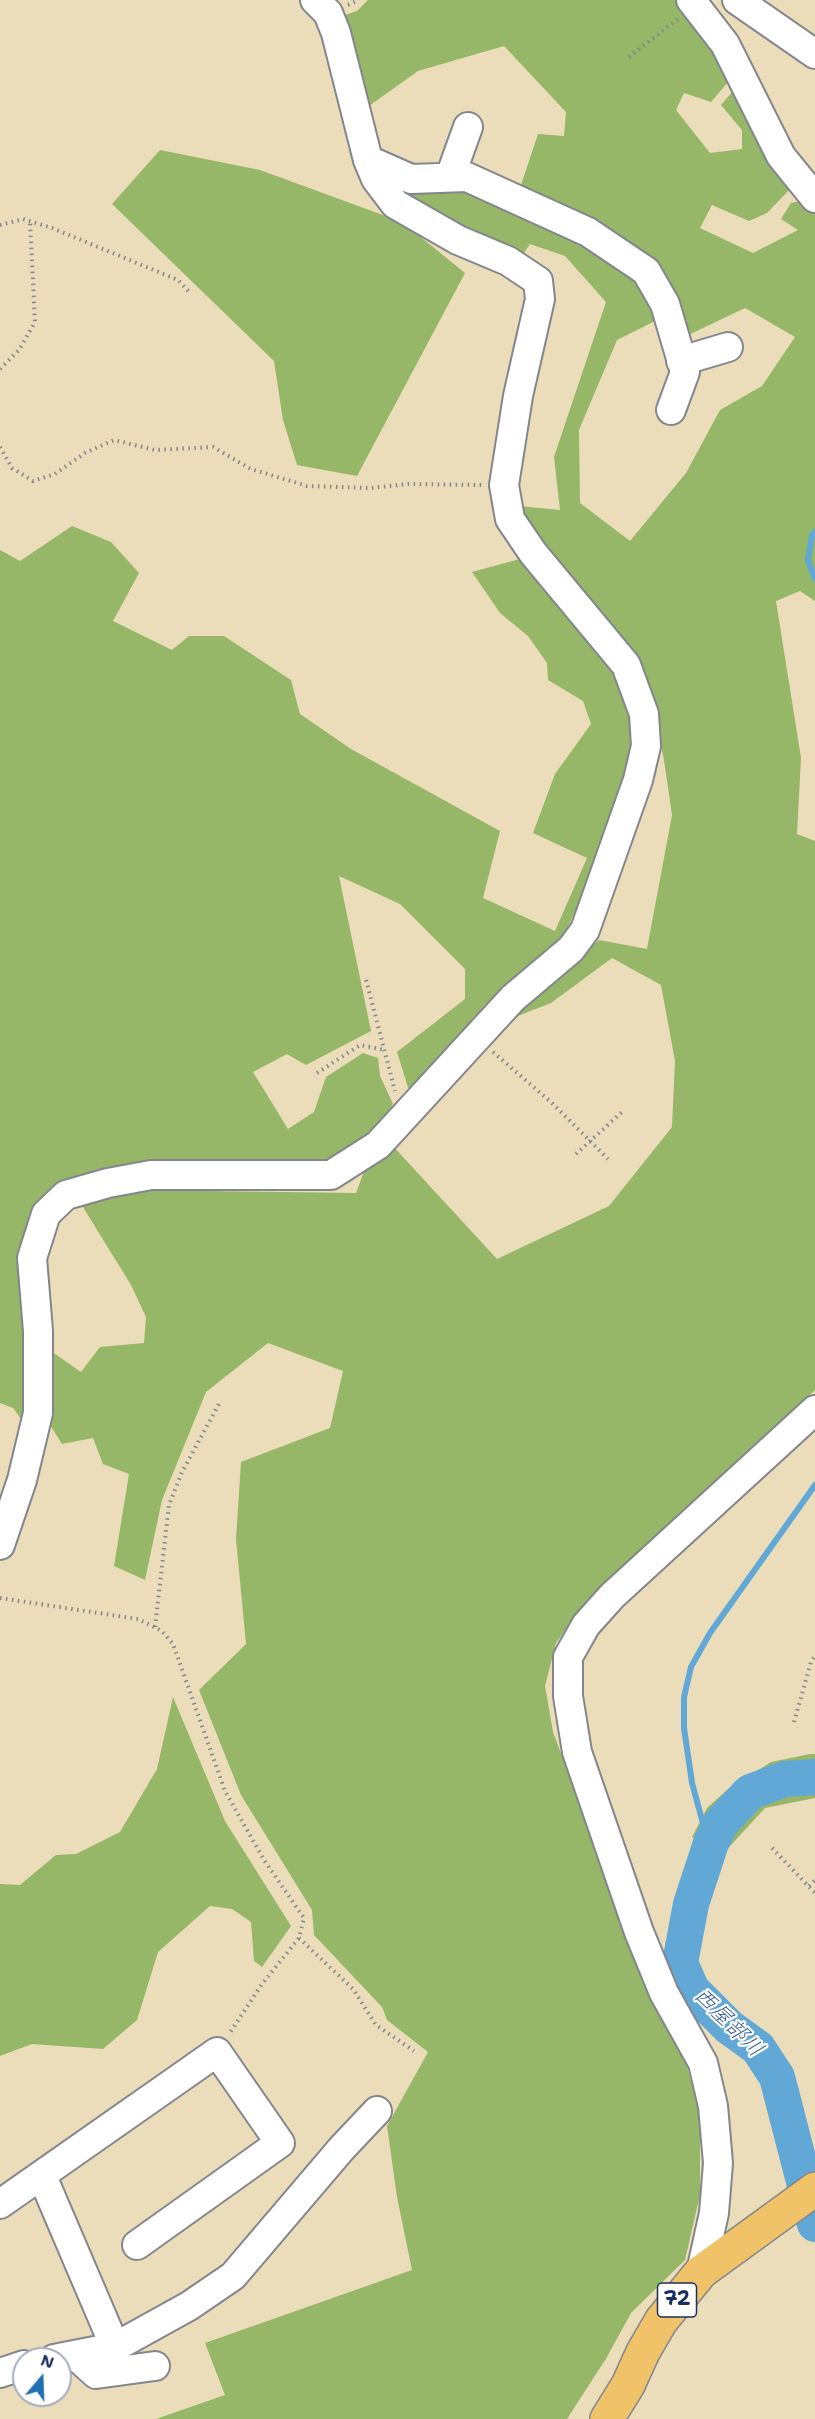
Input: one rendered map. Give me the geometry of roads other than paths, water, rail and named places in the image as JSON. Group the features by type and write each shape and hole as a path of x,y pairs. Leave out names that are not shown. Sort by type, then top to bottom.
{"main road":[{"name":"72","path":"607,2419 628,2385 643,2352 661,2322 701,2272 815,2189"}],"street":[{"path":"0,1545 11,1483 38,1413 38,1331 32,1258 46,1214 66,1195 108,1182 151,1175 331,1175 378,1145 513,998 571,950 585,930 638,780 646,746 644,714 626,665 533,553 510,519 504,485 518,396 540,299 538,281 508,261 458,240 395,204 376,179 368,160 336,33 328,12 315,0"},
{"path":"737,0 815,54"},
{"path":"693,3 724,44 781,156 815,198"},
{"path":"450,177 468,127"},
{"path":"368,160 411,179 467,177 588,232 646,271 665,304 685,372 670,410"},
{"path":"681,360 728,347"},
{"path":"701,2272 714,2213 718,2163 713,2106 703,2063 664,1993 639,1932 577,1752 568,1696 568,1657 586,1625 612,1596 815,1410"},
{"path":"0,2204 217,2052 280,2143 137,2245"},
{"path":"72,2355 115,2347 189,2306 233,2276 342,2148 377,2111"},
{"path":"42,2176 115,2347"},
{"path":"72,2361 96,2374 155,2366"}],"waterway":[{"path":"815,532 812,535 808,560 815,579"},
{"path":"711,1843 704,1827 692,1783 684,1728 684,1697 691,1667 710,1633 815,1485"},
{"name":"西屋部川","path":"815,1777 785,1779 750,1792 721,1823 711,1843 691,1904 680,1963 692,1990 729,2027 758,2048 777,2077 815,2224"}]}
